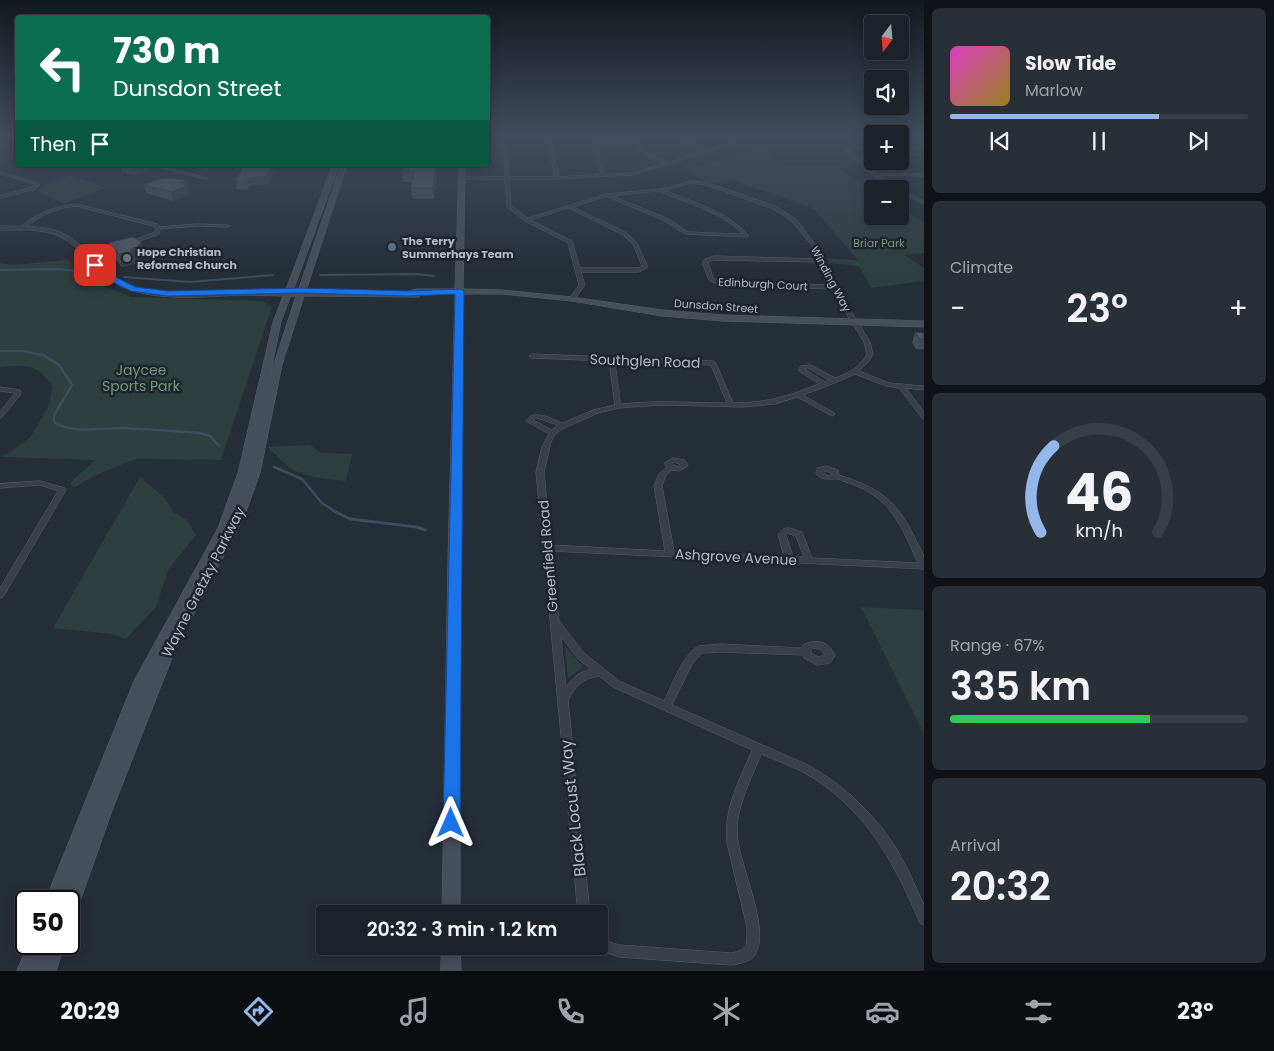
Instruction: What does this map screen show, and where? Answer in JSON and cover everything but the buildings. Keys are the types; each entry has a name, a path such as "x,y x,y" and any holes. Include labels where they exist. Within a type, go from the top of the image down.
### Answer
{"main road":[{"name":"Wayne Gretzky Parkway","path":"75,890 105,808 169,648 238,517 254,473 295,292 330,182"},
{"name":"Wayne Gretzky Parkway","path":"58,890 141,681 224,528 244,473 277,322 295,292 337,182"},
{"path":"451,905 462,182"},
{"name":"Dunsdon Street","path":"246,293 507,294 572,299 662,313 723,318 924,324"},
{"path":"27,971 34,955"},
{"path":"46,971 52,955"},
{"path":"451,955 451,971"}],"street":[{"path":"0,197 34,188 38,184 32,182"},
{"path":"506,182 509,206 527,220 570,242 582,286 572,299"},
{"name":"Winding Way","path":"527,220 606,195 660,190 689,182"},
{"name":"Winding Way","path":"694,182 704,183 772,207 794,220 819,252 833,287 855,322"},
{"path":"606,195 664,219 690,234 747,236 737,224 721,214 660,190"},
{"path":"909,194 924,203"},
{"path":"913,196 924,196"},
{"path":"20,229 41,214 69,205 76,205 155,225 158,228 197,225 228,226"},
{"path":"570,207 625,234 635,243 645,267 639,270 579,270"},
{"name":"Dunsdon Street","path":"0,228 58,234 70,240 105,275 134,289 168,293 246,293"},
{"path":"125,245 152,236 157,233 158,228"},
{"path":"86,256 115,248"},
{"name":"Edinburgh Court","path":"822,261 712,258 705,262 711,279 719,283 833,287"},
{"path":"855,322 867,342 870,354 865,364 856,372 880,382 902,388 924,388"},
{"name":"Southglen Road","path":"532,356 713,363 731,405"},
{"path":"612,360 618,405"},
{"path":"825,385 801,370 809,366 835,380"},
{"name":"Greenfield Road","path":"856,372 799,396 766,403 731,405 649,402 618,405 588,413 563,425 553,433 544,451 540,472 554,620 576,652 599,672 624,688 758,747 821,778 858,809 893,851 909,882 924,919"},
{"path":"902,388 924,417"},
{"path":"0,389 18,391 18,394 0,416"},
{"path":"799,396 832,414"},
{"path":"553,433 529,421 531,418 538,416 563,425"},
{"path":"670,554 658,486 663,474 671,467"},
{"path":"835,476 870,488 891,503 924,566"},
{"path":"0,486 40,483 62,490 0,595"},
{"path":"789,559 782,534 786,530 799,534 809,560"},
{"name":"Ashgrove Avenue","path":"548,548 924,566"},
{"name":"Black Locust Way","path":"554,620 583,905"},
{"path":"666,707 690,658 699,650 720,648 805,652"},
{"path":"562,703 576,680 585,674 599,672"},
{"path":"608,948 619,951 731,960 746,955 752,949 754,931 731,832 736,805 758,747"}],"green space":[{"path":"90,182 105,188 64,204 36,190 47,186 47,183"},
{"name":"Briar Park","path":"738,182 864,182 864,225 909,225 909,213 924,222 924,253 905,255 924,268 924,281 871,288 859,266 829,263 828,259 858,260 814,209"},
{"name":"Jaycee Sports Park","path":"68,260 88,280 132,297 263,301 272,307 221,460 136,459 96,475 74,488 70,483 95,460 2,457 30,438 48,407 53,387 42,373 31,367 0,367 0,263 12,265"},
{"path":"310,445 321,453 352,454 346,481 317,478 292,470 267,447"},
{"path":"140,477 165,498 173,512 187,520 196,535 168,570 156,607 126,639 112,634 53,628"},
{"path":"861,607 924,610 924,734"},
{"path":"565,647 583,667 568,678"}],"waterway":[{"path":"0,270 60,269 74,271"},
{"path":"320,275 416,274 434,276"},
{"path":"124,277 190,282 273,275"},
{"path":"0,351 23,351 45,356"},
{"path":"42,354 59,365 72,385 54,415 54,422 70,428 87,430 122,428 200,433 210,436 219,446"},
{"path":"274,467 302,479 322,503 336,512"},
{"path":"336,512 350,519 417,527 425,530"}],"place":[{"name":"The Terry Summerhays Team","path":"392,247"},
{"name":"Hope Christian Reformed Church","path":"127,258"}],"route":[{"path":"95,265 105,275 122,284 134,289 150,292 195,294 301,290 409,293 417,291 460,291 451,823"}]}
